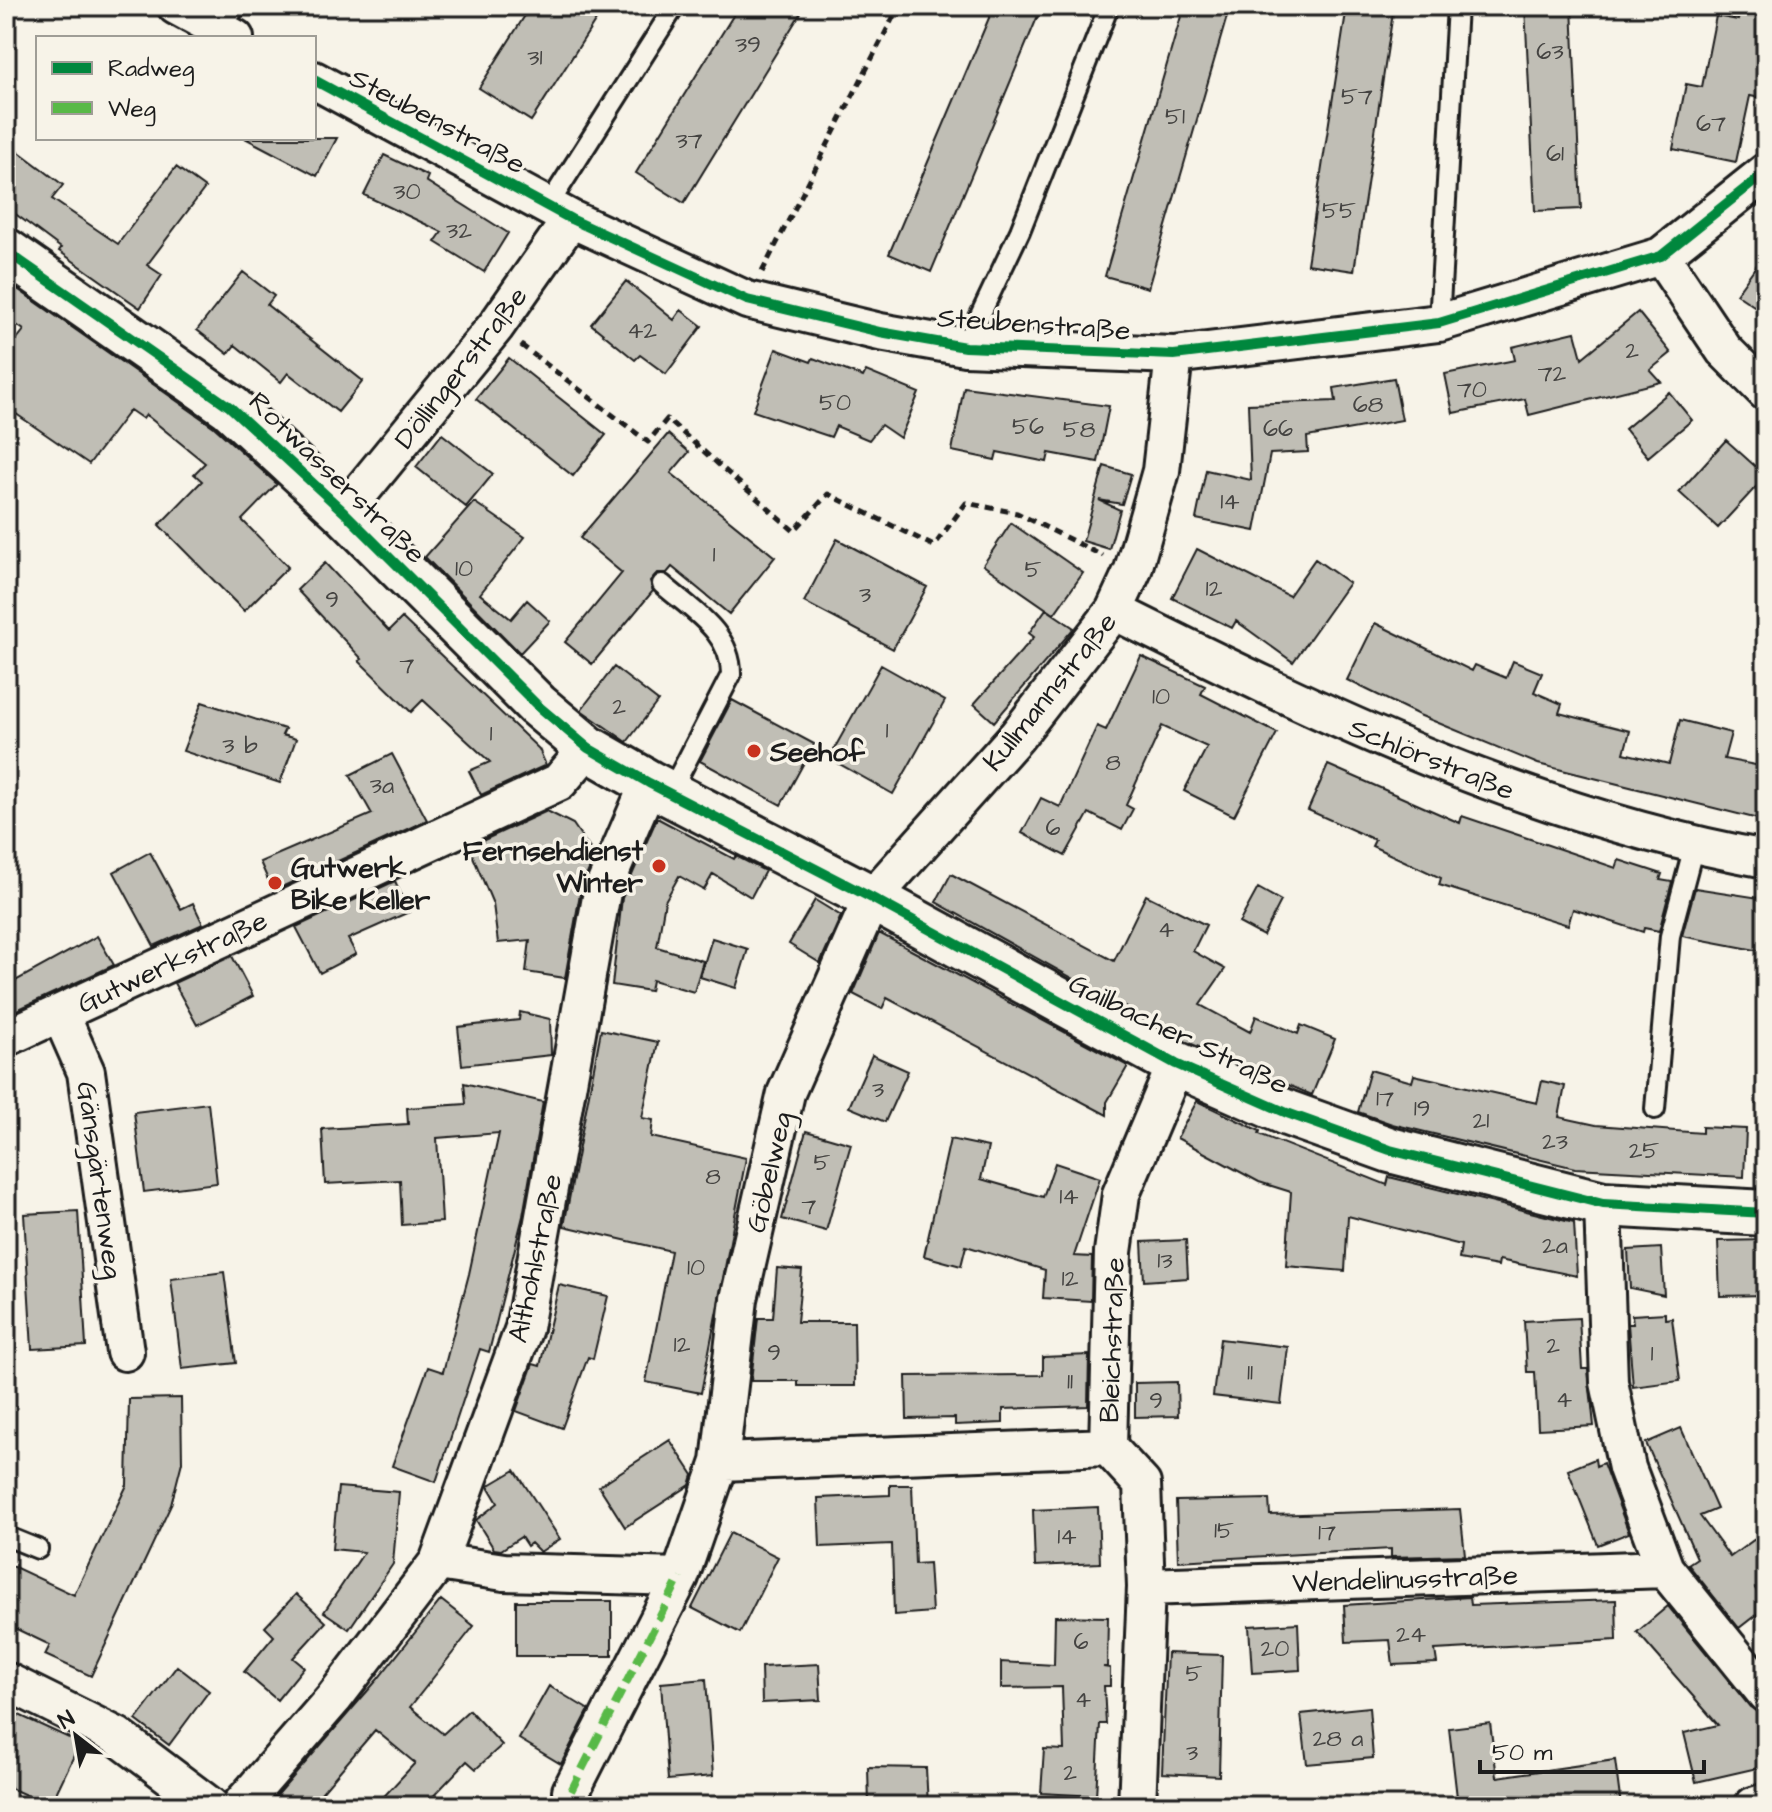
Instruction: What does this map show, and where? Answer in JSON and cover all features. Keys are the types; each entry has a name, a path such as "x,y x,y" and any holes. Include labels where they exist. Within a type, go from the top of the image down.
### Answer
{"street":[{"path":"176,6 230,24"},
{"name":"Steubenstraße","path":"316,81 559,212 747,300 880,332 965,347 1174,355 1439,323 1661,256 1766,172"},
{"name":"Döllingerstraße","path":"344,512 496,326 559,212"},
{"name":"Rotwasserstraße","path":"6,251 230,407 344,512 537,705 631,772"},
{"path":"1661,256 1724,350 1766,392"},
{"name":"Kullmannstraße","path":"872,898 1017,736 1114,611 1133,570 1161,471 1174,355"},
{"name":"Schlörstraße","path":"1114,611 1314,711 1532,798 1694,846 1766,859"},
{"name":"Gailbacher Straße","path":"631,772 872,898 1176,1064 1287,1113 1390,1150 1603,1204 1766,1213"},
{"name":"Gutwerkstraße","path":"6,1038 559,782 631,772"},
{"name":"Althohlstraße","path":"240,1806 334,1698 438,1562 524,1328 602,892 631,772"},
{"name":"Göbelweg","path":"720,1462 739,1299 786,1093 872,898"},
{"name":"Gänsgärtenweg","path":"60,1013 86,1072 125,1352"},
{"name":"Bleichstraße","path":"1137,1806 1146,1587 1142,1484 1108,1447 1113,1252 1121,1194 1176,1064"},
{"path":"1603,1204 1609,1382 1627,1468 1665,1569 1766,1694"},
{"path":"571,1791 680,1577 720,1462 1108,1447"},
{"path":"438,1562 504,1572 680,1577"},
{"name":"Wendelinusstraße","path":"1146,1587 1665,1569"},
{"path":"6,1681 117,1736 210,1806"},
{"path":"1753,1806 1766,1802"}],"lane":[{"path":"559,212 675,6"},
{"path":"965,347 1020,231 1109,6"},
{"path":"1439,323 1457,6"},
{"path":"631,772 731,675 731,662 719,633 662,584"},
{"path":"1655,1109 1670,936 1694,846"},
{"path":"6,1536 38,1549"}],"path":[{"path":"747,300 899,6"},
{"path":"496,326 648,442 667,419 794,531 828,494 934,546 966,503 1017,513 1133,570"}],"building":[{"path":"531,6 605,6 531,121 479,88"},
{"path":"739,6 805,6 684,203 636,173"},
{"path":"994,6 1042,6 931,272 889,254"},
{"path":"1184,6 1230,6 1148,288 1105,276"},
{"path":"1347,6 1394,6 1354,271 1307,264"},
{"path":"1525,6 1572,6 1581,209 1535,211"},
{"path":"1741,6 1766,6 1766,99 1750,96 1736,162 1673,149 1686,84 1702,87 1716,16 1738,20"},
{"path":"337,138 317,176 249,140"},
{"path":"6,142 63,185 52,199 118,244 176,167 205,188 147,265 162,275 140,308 59,251 61,248 6,207"},
{"path":"384,155 428,176 426,181 508,233 484,272 435,242 442,232 364,195"},
{"path":"1766,252 1766,314 1736,294"},
{"path":"243,272 274,296 267,305 363,381 338,412 288,373 281,382 235,345 228,354 197,330"},
{"path":"6,281 214,427 277,484 242,520 288,567 244,611 159,525 202,481 194,474 205,463 146,415 143,419 130,410 89,464 6,407 6,353 24,330 6,318"},
{"path":"626,281 674,320 681,310 702,326 666,374 640,355 635,360 591,324"},
{"path":"1638,312 1671,353 1650,370 1661,382 1529,415 1525,399 1453,413 1445,374 1515,360 1512,347 1575,332 1582,358"},
{"path":"776,349 811,362 813,358 863,377 866,371 919,393 900,438 881,425 869,440 836,426 831,437 753,411"},
{"path":"509,358 606,435 573,476 476,399"},
{"path":"1394,378 1402,420 1307,437 1308,452 1270,454 1255,531 1196,519 1206,470 1251,480 1248,404 1336,401 1334,388"},
{"path":"964,387 1109,406 1098,462 1049,453 1047,462 997,452 995,460 952,451"},
{"path":"1669,392 1692,420 1648,457 1625,429"},
{"path":"442,434 493,474 466,507 416,467"},
{"path":"668,434 689,452 671,473 775,557 729,614 672,567 667,573 657,573 650,581 653,591 592,664 565,642 622,573 580,538"},
{"path":"1726,440 1766,476 1718,528 1679,492"},
{"path":"1104,466 1131,474 1122,504 1099,500 1120,510 1109,549 1083,541"},
{"path":"474,502 525,537 480,594 511,619 527,600 550,621 520,653 425,557"},
{"path":"1011,523 1083,573 1054,614 983,565"},
{"path":"837,539 927,587 893,649 804,602"},
{"path":"1197,549 1289,596 1315,559 1349,583 1293,662 1236,621 1232,628 1172,598"},
{"path":"325,563 389,631 402,618 539,749 546,765 481,795 469,771 490,762 423,700 411,712 359,661 362,659 297,590"},
{"path":"1046,609 1074,628 994,722 974,704 1034,637 1029,633"},
{"path":"1375,623 1472,671 1475,665 1506,678 1513,661 1542,673 1534,692 1562,704 1559,713 1630,731 1624,753 1669,764 1680,720 1731,733 1724,759 1766,767 1766,821 1538,764 1419,715 1347,680"},
{"path":"1141,656 1205,686 1201,694 1277,733 1234,816 1184,791 1207,747 1162,726 1126,805 1133,809 1122,830 1089,813 1065,856 1022,833 1041,798 1060,807 1097,726 1106,730"},
{"path":"881,665 945,701 893,794 829,758"},
{"path":"614,667 658,701 627,742 581,710"},
{"name":"Seehof","path":"732,700 814,744 781,805 700,761"},
{"path":"202,702 285,729 282,735 296,739 280,783 183,751"},
{"path":"392,754 427,820 273,891 260,862 372,814 350,775"},
{"path":"1328,765 1460,823 1462,816 1616,868 1619,860 1662,874 1660,880 1672,882 1659,931 1644,928 1643,932 1573,909 1568,925 1439,885 1441,878 1372,846 1375,840 1308,810"},
{"path":"547,811 573,824 595,856 581,888 565,978 526,972 530,940 498,943 493,904 469,847"},
{"path":"657,818 734,859 736,856 765,871 751,897 713,874 704,890 679,876 665,901 657,947 703,961 694,992 652,980 650,991 612,985 622,898"},
{"path":"150,852 181,909 193,903 203,924 154,946 114,872"},
{"path":"951,874 1114,961 1146,895 1206,925 1193,951 1225,969 1200,1005 1250,1032 1256,1016 1298,1034 1301,1025 1335,1039 1312,1095 1187,1042 936,902"},
{"path":"395,881 409,912 348,939 356,954 320,973 296,927"},
{"path":"1258,888 1281,901 1263,936 1239,923"},
{"path":"1695,888 1766,899 1766,952 1682,936"},
{"path":"815,900 841,916 820,963 789,944"},
{"path":"879,933 1128,1066 1107,1102 1107,1115 887,998 882,1009 853,994"},
{"path":"97,936 114,965 6,1015 6,986"},
{"path":"712,938 748,949 736,988 700,977"},
{"path":"232,956 253,996 197,1025 174,983"},
{"path":"520,1012 550,1019 551,1055 462,1065 458,1027 519,1020"},
{"path":"601,1030 658,1042 642,1118 653,1120 651,1137 746,1158 701,1393 646,1382 671,1251 564,1226"},
{"path":"872,1055 908,1071 885,1122 849,1107"},
{"path":"1370,1070 1412,1082 1414,1075 1537,1103 1542,1081 1565,1086 1559,1117 1596,1125 1702,1133 1702,1127 1746,1129 1744,1177 1575,1168 1392,1124 1358,1112"},
{"path":"464,1083 543,1102 523,1216 489,1352 480,1349 436,1482 392,1466 428,1367 443,1372 469,1274 499,1133 437,1138 442,1222 402,1225 400,1180 325,1184 322,1129 408,1124 407,1108 466,1104"},
{"path":"1197,1101 1260,1131 1259,1134 1387,1185 1389,1177 1574,1223 1577,1276 1499,1260 1498,1266 1459,1259 1461,1245 1348,1216 1345,1271 1286,1266 1291,1192 1259,1182 1177,1138"},
{"path":"208,1103 217,1183 144,1192 134,1112"},
{"path":"806,1131 851,1144 826,1231 782,1219"},
{"path":"950,1139 988,1147 981,1179 1043,1197 1055,1163 1100,1178 1074,1256 1092,1257 1091,1301 1043,1298 1045,1270 966,1246 961,1266 924,1256"},
{"path":"78,1211 86,1346 32,1349 24,1214"},
{"path":"1186,1240 1188,1278 1144,1281 1142,1242"},
{"path":"1766,1240 1766,1295 1720,1296 1718,1241"},
{"path":"1661,1248 1664,1295 1630,1288 1628,1250"},
{"path":"777,1268 802,1270 797,1322 854,1322 855,1386 798,1386 798,1381 751,1381 758,1318 773,1318"},
{"path":"224,1272 236,1363 182,1369 171,1279"},
{"path":"559,1285 608,1296 593,1359 588,1357 562,1428 516,1411 533,1364 540,1366"},
{"path":"1665,1313 1665,1319 1672,1318 1680,1381 1633,1387 1628,1324 1633,1324 1632,1315"},
{"path":"1579,1318 1582,1369 1588,1369 1594,1426 1538,1429 1535,1372 1527,1372 1524,1321"},
{"path":"1220,1339 1288,1347 1281,1404 1213,1396"},
{"path":"1089,1355 1088,1406 1003,1409 1003,1423 955,1425 955,1418 907,1419 906,1376 1043,1375 1043,1357"},
{"path":"1177,1382 1178,1416 1135,1417 1135,1383"},
{"path":"181,1398 182,1462 171,1505 91,1676 45,1655 50,1645 6,1624 6,1563 74,1595 127,1485 129,1399"},
{"path":"1681,1428 1717,1509 1700,1516 1730,1557 1766,1531 1766,1580 1755,1588 1766,1607 1739,1628 1688,1564 1697,1558 1646,1443"},
{"path":"670,1440 693,1475 690,1485 625,1527 599,1486"},
{"path":"1595,1459 1596,1466 1603,1463 1629,1533 1598,1545 1568,1470"},
{"path":"515,1470 560,1539 540,1552 531,1543 527,1546 521,1537 501,1550 494,1549 476,1520 498,1503 488,1486"},
{"path":"890,1485 912,1485 915,1564 929,1563 932,1612 894,1615 892,1544 820,1547 818,1498 890,1495"},
{"path":"338,1487 399,1492 393,1564 349,1629 324,1612 364,1552 332,1549"},
{"path":"1269,1499 1270,1515 1460,1509 1465,1555 1391,1557 1391,1549 1178,1561 1176,1501"},
{"path":"1098,1507 1100,1563 1035,1566 1033,1510"},
{"path":"730,1533 778,1557 740,1633 692,1608"},
{"path":"296,1594 326,1622 293,1658 304,1667 277,1700 244,1672 274,1636 265,1627"},
{"path":"1470,1597 1471,1605 1616,1600 1617,1640 1435,1650 1437,1663 1393,1665 1390,1640 1346,1642 1344,1605"},
{"path":"441,1600 474,1626 410,1707 443,1734 469,1710 502,1745 476,1769 467,1761 424,1806 375,1806 415,1763 375,1730 310,1806 268,1806 377,1680"},
{"path":"516,1601 612,1601 612,1656 516,1656"},
{"path":"1668,1606 1750,1707 1766,1715 1766,1766 1696,1782 1684,1733 1718,1725 1637,1632"},
{"path":"1055,1616 1108,1617 1107,1667 1103,1667 1110,1668 1110,1686 1104,1686 1106,1724 1100,1724 1096,1796 1041,1793 1044,1749 1064,1750 1062,1687 1001,1688 1001,1662 1054,1665"},
{"path":"1298,1623 1300,1670 1252,1673 1249,1626"},
{"path":"1167,1653 1222,1655 1219,1776 1162,1773"},
{"path":"819,1664 821,1700 762,1703 761,1667"},
{"path":"177,1666 209,1691 169,1745 136,1720"},
{"path":"706,1679 713,1776 668,1780 661,1683"},
{"path":"549,1686 589,1710 561,1764 519,1739"},
{"path":"1369,1707 1373,1758 1307,1764 1301,1714"},
{"path":"6,1709 80,1743 50,1806 6,1786"},
{"path":"1490,1723 1497,1777 1615,1760 1621,1806 1458,1806 1449,1728"},
{"path":"868,1767 926,1768 928,1806 869,1806"}],"marked path":[{"path":"571,1791 680,1577"}],"cycle path":[{"path":"316,81 571,219 747,300 880,332 965,347 1174,355 1439,323 1661,256 1766,172"},
{"path":"6,251 230,407 344,512 537,705 588,748 649,783 872,898 1176,1064 1287,1113 1390,1150 1603,1204 1766,1213"}],"place":[{"name":"Seehof","path":"754,751"},
{"name":"Fernsehdienst Winter","path":"659,866"},
{"name":"Gutwerk Bike Keller","path":"275,883"}]}
